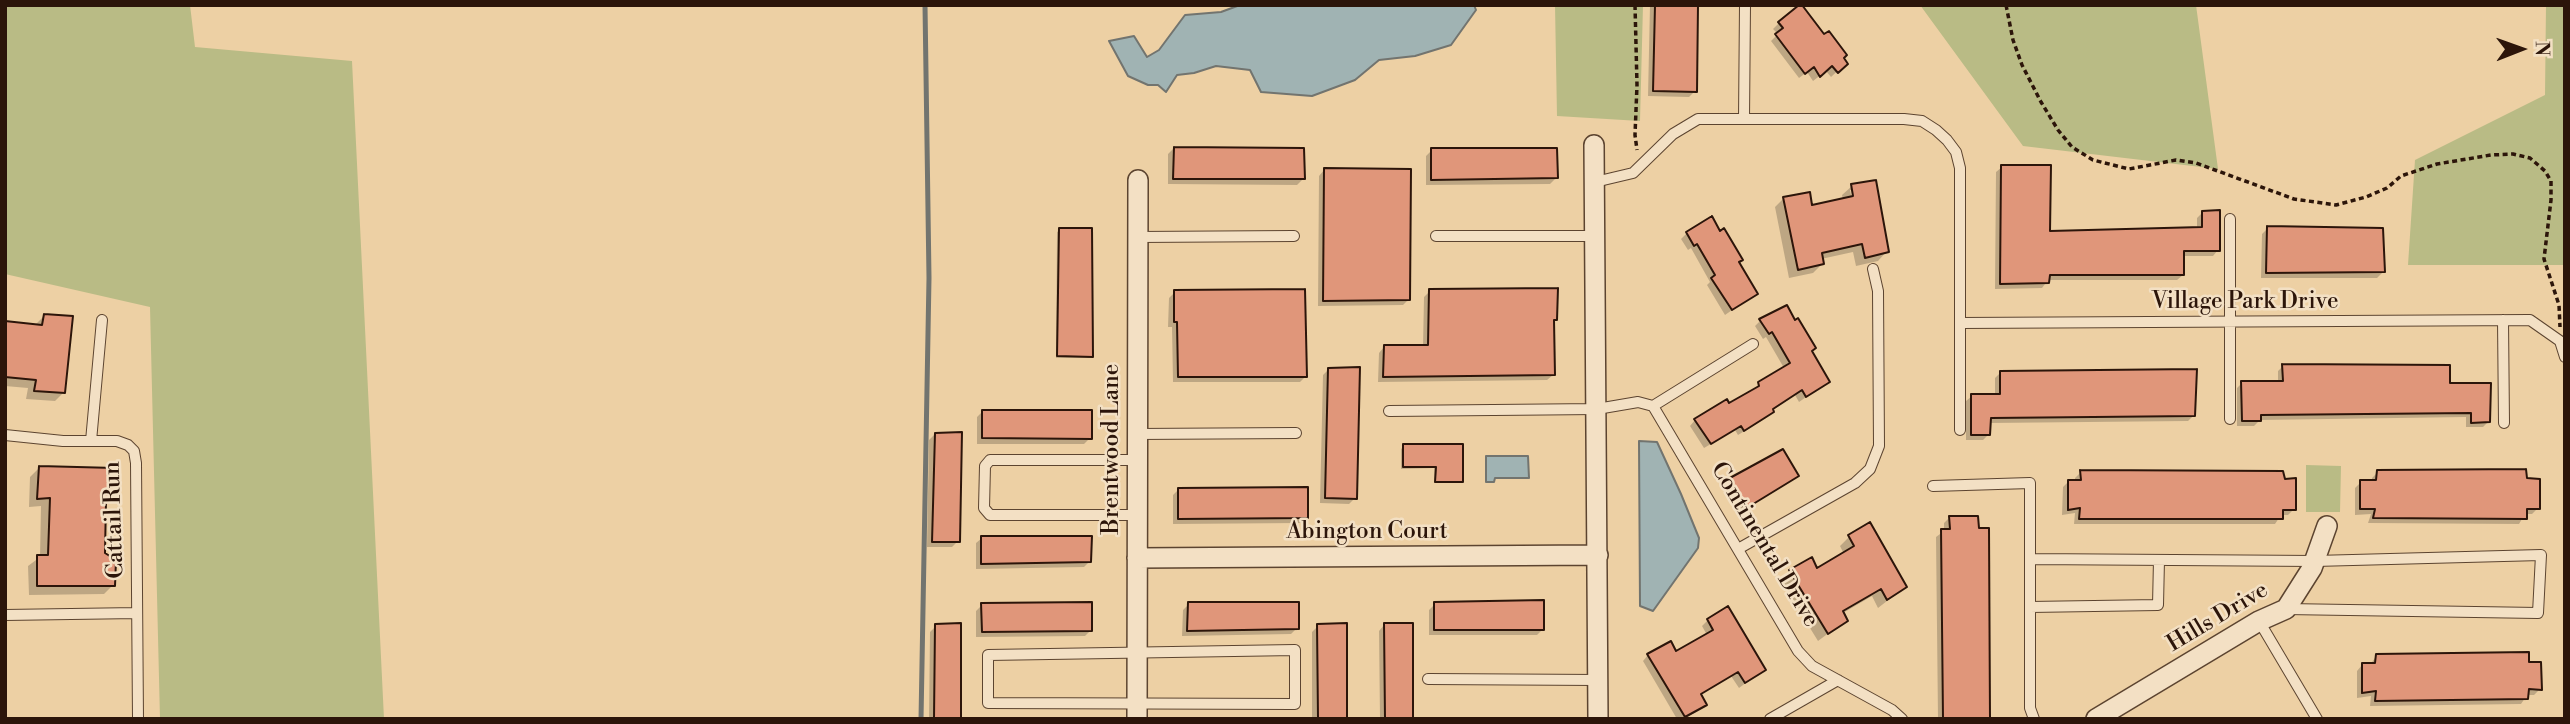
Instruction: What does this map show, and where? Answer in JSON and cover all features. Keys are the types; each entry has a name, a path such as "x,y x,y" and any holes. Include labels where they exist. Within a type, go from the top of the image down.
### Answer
{"street":[{"path":"1594,145 1598,719"},
{"name":"Brentwood Lane","path":"1137,711 1138,180"},
{"name":"Hills Drive","path":"2096,719 2259,621 2286,609 2315,561 2327,526"},
{"name":"Abington Court","path":"1136,558 1598,555"}],"lane":[{"path":"1744,119 1745,5"},
{"path":"1595,182 1633,173 1673,134 1698,119 1904,118 1922,121 1947,140 1956,152 1960,168 1960,430"},
{"path":"2230,219 2230,419"},
{"path":"1138,237 1294,236"},
{"path":"1436,236 1594,236"},
{"path":"1738,549 1855,483 1870,469 1879,446 1878,291 1873,269"},
{"path":"91,441 102,320"},
{"path":"2503,320 2504,423"},
{"name":"Village Park Drive","path":"1960,323 2530,320 2557,339"},
{"path":"2557,339 2565,357"},
{"path":"1389,411 1597,409 1638,402 1653,406 1753,344"},
{"name":"Continental Drive","path":"1653,406 1798,651 1812,666 1892,710 1902,719"},
{"path":"1137,434 1296,433"},
{"name":"Cattail Run","path":"5,435 63,441 117,441 128,445 134,452 138,719"},
{"path":"1137,460 990,460 985,466 984,508 990,515 1137,515"},
{"path":"1933,486 2030,483 2030,708 2034,719"},
{"path":"2030,559 2315,561 2541,555 2538,613 2286,609"},
{"path":"2030,607 2158,605 2159,560"},
{"path":"5,615 137,613"},
{"path":"2259,621 2316,719"},
{"path":"1295,650 1295,704 1137,711 988,703 988,655 1295,650"},
{"path":"1428,679 1598,680"},
{"path":"1770,719 1838,680"}],"path":[{"path":"1635,5 1635,135 1642,163"},
{"path":"2006,5 2012,40 2041,102 2072,147 2093,160 2130,169 2176,160 2196,163 2294,199 2336,205 2366,197 2387,188 2401,176 2437,164 2491,155 2513,154 2530,158 2545,171 2551,181 2544,259 2559,305 2561,321 2557,339"}],"green space":[{"path":"5,5 190,5 195,47 352,61 384,719 160,719 150,307 5,274"},
{"path":"1555,5 1643,5 1640,121 1557,116"},
{"path":"1920,5 2196,5 2218,169 2023,146"},
{"path":"2546,5 2565,5 2565,265 2408,265 2415,160 2545,95"},
{"path":"2306,465 2341,466 2340,512 2306,512"}],"shaded area":[{"path":"1240,5 1474,5 1476,10 1451,45 1415,56 1379,60 1355,80 1312,96 1261,92 1250,70 1216,66 1177,75 1166,92 1158,85 1148,85 1128,76 1109,41 1134,36 1147,57 1159,50 1185,15 1221,12"},
{"path":"1639,441 1657,442 1699,538 1698,548 1653,611 1640,606"},
{"path":"1486,456 1528,456 1529,478 1495,478 1494,482 1486,482"}],"building":[{"path":"1655,5 1698,5 1697,92 1653,91"},
{"path":"1802,5 1824,34 1829,31 1847,55 1844,58 1848,64 1838,73 1832,66 1820,77 1814,67 1805,74 1775,34 1783,28 1778,22"},
{"path":"1174,147 1304,148 1305,179 1173,179"},
{"path":"1431,148 1557,148 1558,178 1431,180"},
{"path":"2001,165 2051,165 2050,231 2202,227 2202,211 2220,210 2220,251 2184,251 2184,275 2050,275 2049,283 2000,284"},
{"path":"1324,168 1411,169 1410,300 1323,301"},
{"path":"1876,180 1889,252 1865,258 1862,244 1822,253 1824,264 1798,270 1783,197 1810,192 1812,205 1853,196 1851,184"},
{"path":"1712,216 1720,231 1724,228 1743,260 1739,262 1758,294 1732,310 1711,278 1715,275 1697,244 1694,246 1686,232"},
{"path":"2267,226 2383,228 2385,272 2266,273"},
{"path":"1059,228 1092,228 1093,357 1057,356"},
{"path":"1558,288 1557,320 1554,320 1555,375 1383,377 1384,345 1428,345 1429,289"},
{"path":"1305,289 1307,377 1178,377 1174,290"},
{"path":"1787,305 1816,348 1812,351 1830,382 1806,397 1802,390 1744,431 1741,426 1711,444 1694,419 1727,399 1729,403 1759,386 1758,382 1790,363 1772,332 1769,334 1759,319"},
{"path":"44,314 73,316 65,393 34,391 36,380 5,377 5,321 42,325"},
{"path":"2282,364 2450,365 2450,383 2491,383 2490,422 2471,423 2471,413 2261,415 2261,421 2242,421 2241,381 2283,381"},
{"path":"1360,367 1357,499 1325,498 1328,368"},
{"path":"2197,369 2195,416 1991,418 1990,435 1971,435 1971,394 2000,394 2000,371"},
{"path":"982,410 1092,410 1092,439 982,438"},
{"path":"962,432 960,542 932,542 935,433"},
{"path":"1403,444 1463,444 1463,482 1435,482 1436,467 1403,467"},
{"path":"1783,449 1799,476 1745,509 1728,479"},
{"path":"39,466 115,468 115,489 106,501 105,553 116,560 115,586 37,586 37,555 48,555 50,498 37,499"},
{"path":"2526,469 2527,478 2540,479 2540,509 2527,509 2527,519 2373,518 2375,509 2360,509 2360,480 2376,480 2377,470"},
{"path":"2080,470 2283,471 2285,479 2296,478 2296,510 2283,510 2283,519 2079,519 2080,508 2068,510 2068,480 2081,480"},
{"path":"1308,487 1308,518 1178,519 1178,488"},
{"path":"1949,516 1978,516 1979,528 1989,528 1990,719 1943,719 1941,529 1950,529"},
{"path":"1870,522 1907,587 1887,600 1881,589 1843,611 1848,621 1828,634 1789,570 1812,557 1817,568 1854,546 1848,535"},
{"path":"981,536 1092,536 1091,562 981,564"},
{"path":"1544,600 1544,630 1434,630 1434,602"},
{"path":"1092,602 1092,631 982,632 981,603"},
{"path":"1188,602 1299,602 1299,629 1187,631"},
{"path":"1728,606 1766,670 1745,683 1738,672 1701,694 1707,705 1685,717 1647,654 1671,641 1676,651 1713,630 1707,619"},
{"path":"961,623 961,719 934,719 935,624"},
{"path":"1347,623 1347,719 1318,719 1317,624"},
{"path":"1384,623 1413,623 1413,719 1385,719"},
{"path":"2529,652 2529,662 2541,662 2542,690 2529,689 2528,699 2375,701 2376,691 2362,693 2362,663 2375,663 2376,654"}],"waterway":[{"path":"921,719 929,278 925,5"}]}
